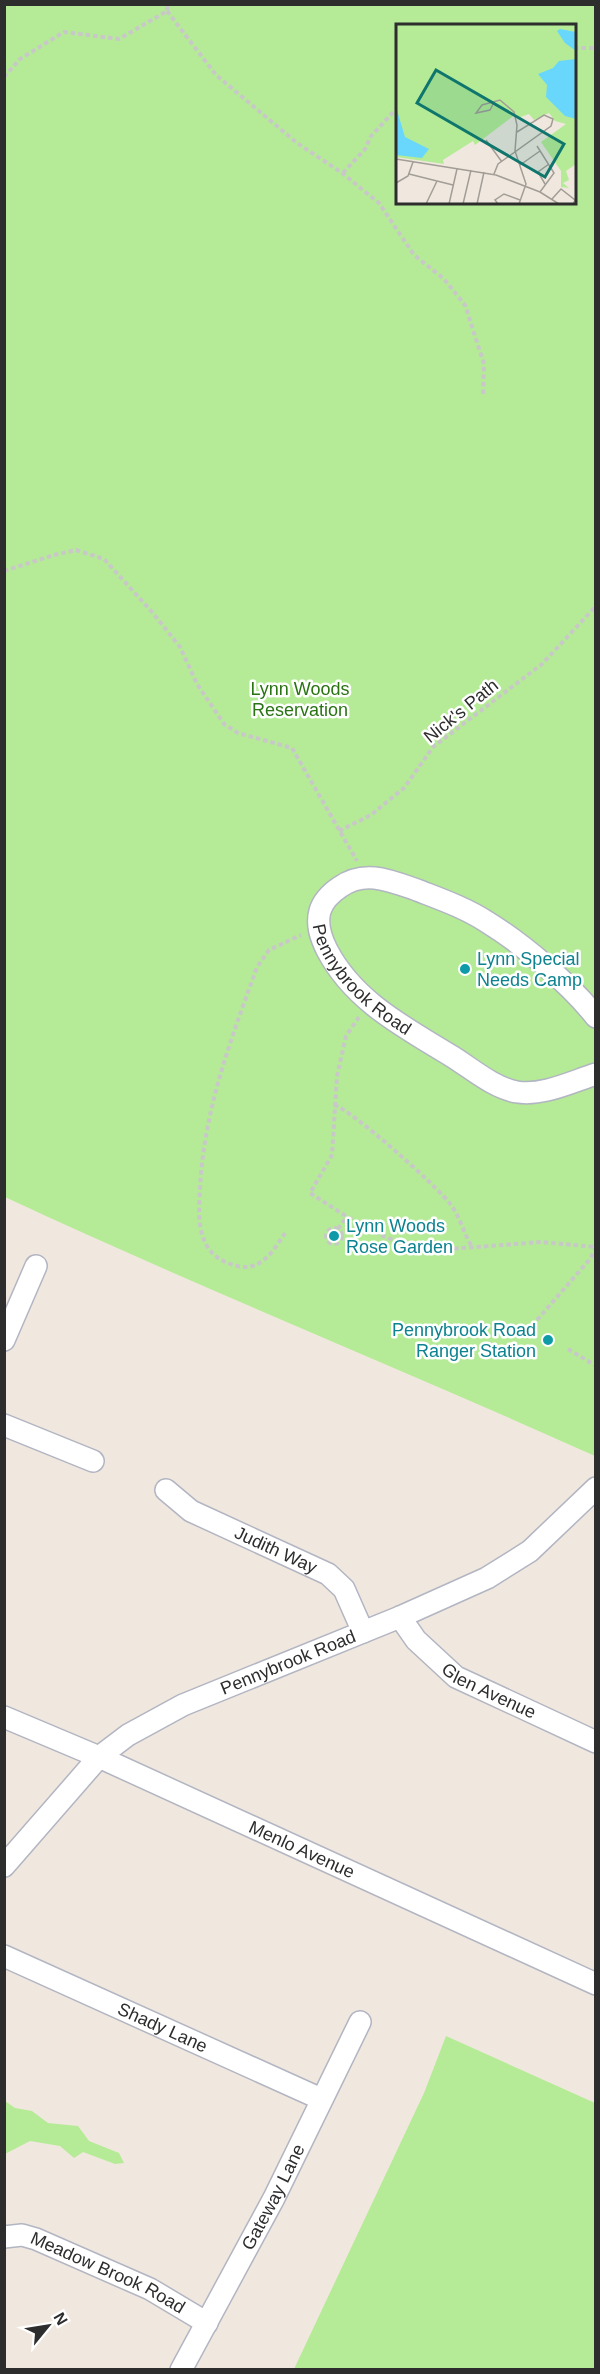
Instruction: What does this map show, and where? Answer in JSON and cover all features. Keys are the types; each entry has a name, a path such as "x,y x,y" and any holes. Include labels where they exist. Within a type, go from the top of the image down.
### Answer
{"street":[{"name":"Pennybrook Road","path":"363,877 343,884 324,902 319,918 319,929 332,958 345,977 370,1002 400,1025 510,1090 541,1091 596,1074"},
{"path":"363,877 379,877 393,881 486,921 544,966 596,1017"},
{"path":"4,1340 36,1266"},
{"path":"4,1425 93,1461"},
{"name":"Pennybrook Road","path":"4,1866 99,1757 128,1735 171,1710 474,1585 517,1561 554,1530 596,1488"},
{"name":"Judith Way","path":"166,1490 190,1511 333,1578 346,1594 363,1632"},
{"name":"Glen Avenue","path":"400,1617 425,1649 456,1677 596,1742"},
{"name":"Menlo Avenue","path":"4,1717 99,1757 596,1984"},
{"name":"Shady Lane","path":"4,1956 321,2099"},
{"name":"Gateway Lane","path":"181,2370 274,2198 360,2022"},
{"name":"Meadow Brook Road","path":"4,2237 22,2235 36,2239 150,2289 207,2323"}],"path":[{"path":"168,4 167,11 216,75 297,143 342,173 380,203 414,255 444,279 465,305 484,364 483,396"},
{"path":"4,77 20,59 64,32 119,39 167,11"},
{"path":"576,48 596,48"},
{"path":"342,173 365,149 371,136 396,109"},
{"path":"4,571 76,550 104,559 180,647 197,684 224,724 238,733 292,748 339,831 352,849 363,877"},
{"name":"Nick's Path","path":"339,831 371,815 404,788 433,747 542,664 596,606"},
{"path":"285,1233 264,1261 249,1268 231,1265 213,1254 201,1232 199,1203 201,1163 213,1093 257,967 269,950 277,945 319,929"},
{"path":"370,1002 346,1036 337,1077 332,1155 310,1193 374,1232 419,1249 437,1250 550,1242 596,1247 590,1259 537,1320"},
{"path":"334,1105 344,1108 444,1197 456,1214 472,1247"},
{"path":"338,1229 347,1216"},
{"path":"332,1228 338,1229 342,1234 341,1240 336,1244 330,1243 326,1238 327,1232 332,1228"},
{"path":"568,1349 596,1366"}],"green space":[{"name":"Lynn Woods Reservation","path":"5,5 595,5 595,1456 5,1197"},
{"path":"446,2036 595,2103 595,2369 294,2369 424,2093"},
{"path":"5,2101 15,2108 32,2111 48,2123 78,2126 89,2141 119,2153 124,2163 115,2164 83,2152 74,2158 60,2146 30,2141 5,2154"}],"place":[{"name":"Lynn Special Needs Camp","path":"465,969"},
{"name":"Lynn Woods Rose Garden","path":"334,1236"},
{"name":"Pennybrook Road Ranger Station","path":"548,1340"}]}
